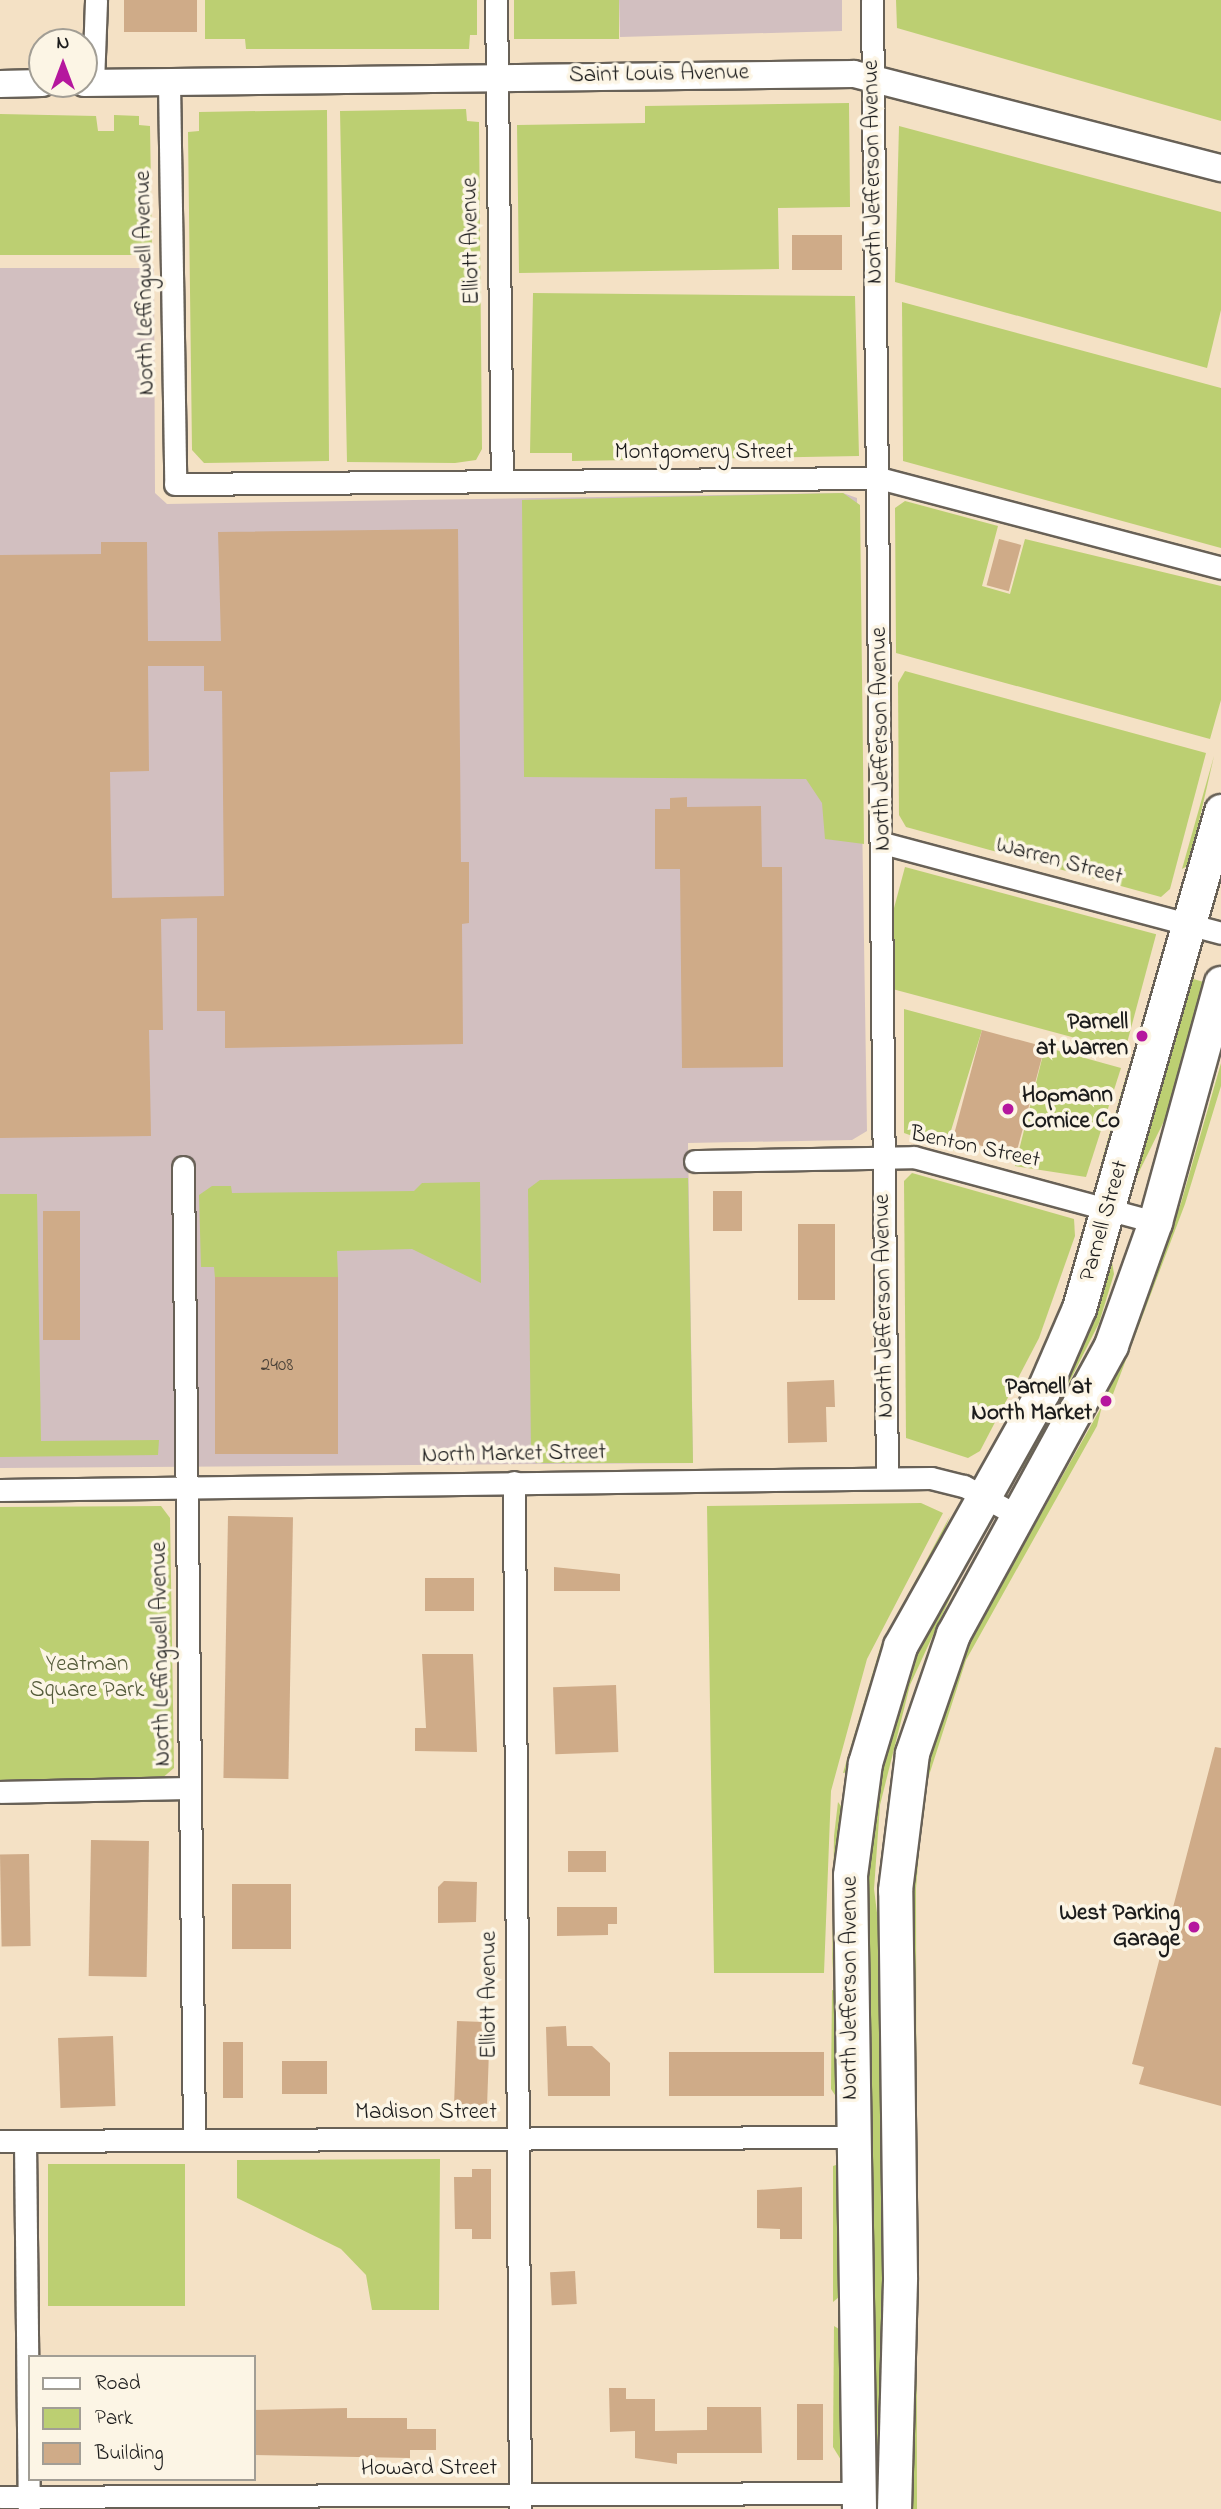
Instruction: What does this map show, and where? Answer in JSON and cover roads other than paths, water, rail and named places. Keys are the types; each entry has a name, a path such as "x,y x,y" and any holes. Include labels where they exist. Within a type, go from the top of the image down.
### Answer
{"main road":[{"name":"Parnell Street","path":"982,1494 1063,1350 1110,1208 1221,811"},
{"name":"Parnell Street","path":"1020,1517 1105,1356 1155,1222 1221,984"},
{"name":"North Jefferson Avenue","path":"858,2501 851,2137 850,1875 858,1800 900,1646 982,1494"},
{"name":"North Jefferson Avenue","path":"894,2509 901,1814 937,1673 1020,1517"}],"street":[{"path":"94,28 96,0"},
{"name":"Elliott Avenue","path":"496,0 502,481"},
{"name":"North Jefferson Avenue","path":"872,0 883,842 887,1478"},
{"name":"Saint Louis Avenue","path":"98,83 496,77 873,76 1221,168"},
{"name":"North Leffingwell Avenue","path":"169,82 175,484"},
{"path":"0,84 28,83"},
{"name":"Montgomery Street","path":"175,484 879,478 1221,568"},
{"name":"Warren Street","path":"883,842 1221,933"},
{"name":"Benton Street","path":"695,1161 883,1157 923,1159 1155,1222"},
{"name":"North Leffingwell Avenue","path":"183,1167 194,2140"},
{"name":"North Market Street","path":"0,1490 887,1478 945,1480 982,1494 1020,1517"},
{"name":"Elliott Avenue","path":"514,1482 520,2502"},
{"path":"0,1791 190,1788"},
{"name":"Madison Street","path":"0,2141 851,2137"},
{"path":"25,2141 28,2412"},
{"path":"29,2481 29,2503"},
{"name":"Howard Street","path":"0,2497 29,2503 858,2501"}],"place":[{"name":"Parnell at Warren","path":"1142,1036"},
{"name":"Hopmann Cornice Co","path":"1008,1109"},
{"name":"Parnell at North Market","path":"1106,1401"},
{"name":"West Parking Garage","path":"1194,1927"}],"park label":[{"name":"Yeatman Square Park","path":"87,1678"}]}
